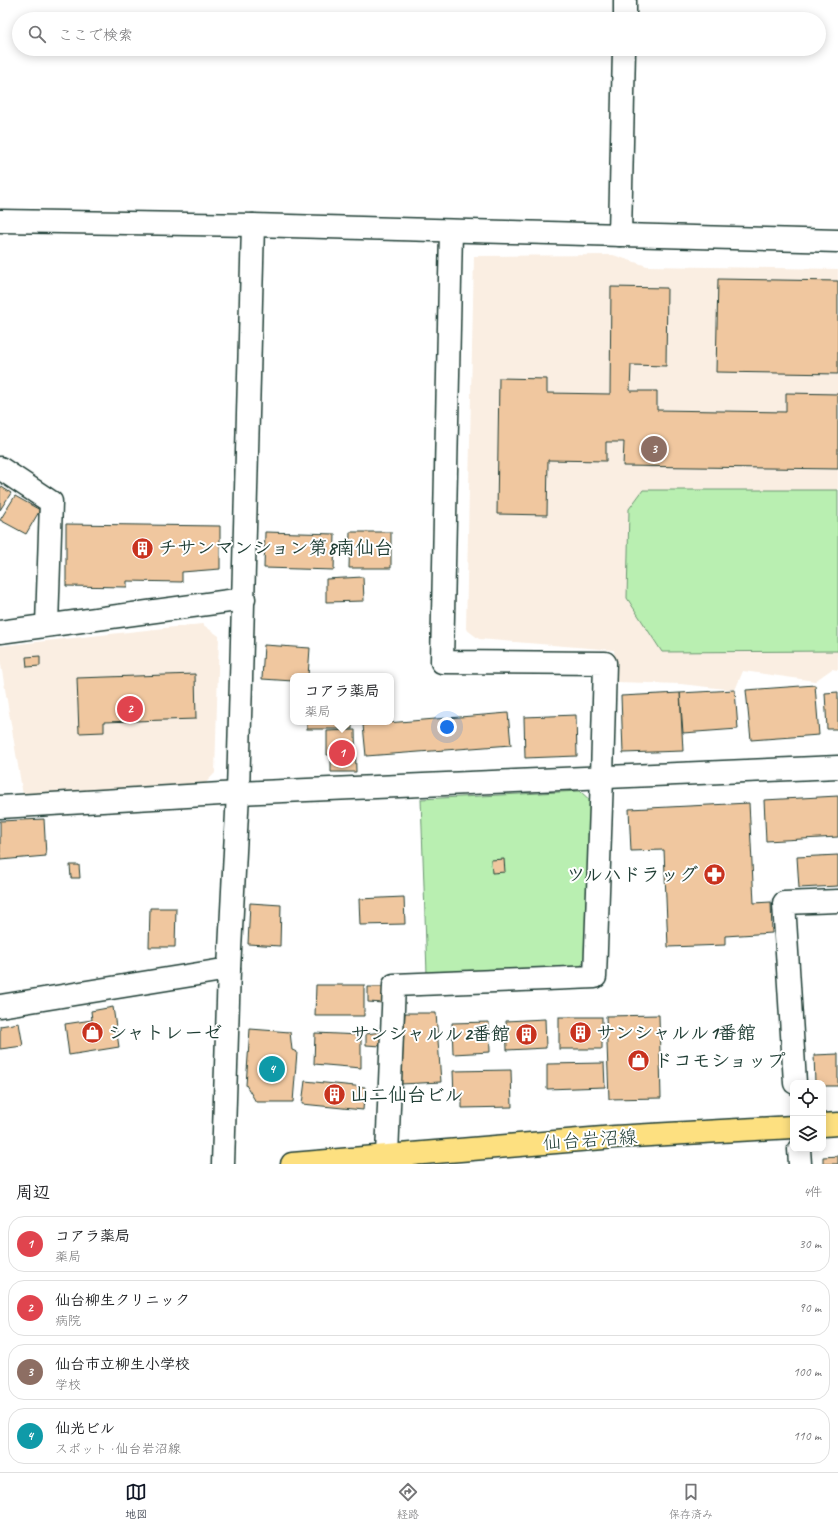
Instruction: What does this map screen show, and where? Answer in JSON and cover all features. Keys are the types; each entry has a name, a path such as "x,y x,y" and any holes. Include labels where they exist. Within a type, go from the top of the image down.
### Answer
{"main road":[{"path":"826,1125 838,1124"},
{"name":"仙台岩沼線","path":"292,1164 615,1137 790,1127"}],"street":[{"path":"625,0 625,12"},
{"path":"620,235 624,56"},
{"path":"0,221 253,225 838,241"},
{"path":"223,1164 229,969 238,793 253,225"},
{"path":"387,1155 394,985 595,977 605,663 442,662 451,231"},
{"path":"0,468 51,502 47,625"},
{"path":"0,632 244,600"},
{"path":"0,807 238,793 838,766"},
{"path":"795,1080 784,904 838,901"},
{"path":"0,1006 229,969"},
{"path":"799,1152 800,1164"}],"shaded area":[{"path":"613,255 647,266 838,269 838,670 832,669 815,681 743,671 735,690 681,684 617,682 614,650 479,639 466,629 474,256"},
{"path":"202,624 219,636 215,773 200,789 23,795 0,659 0,646"}],"green space":[{"path":"643,490 838,490 838,651 662,652 627,598 629,509"},
{"path":"580,791 594,804 588,957 579,968 427,974 421,799"}],"building":[{"path":"718,279 838,281 838,374 716,372"},
{"path":"611,287 667,288 666,366 631,365 630,391 657,391 657,410 786,412 786,393 838,394 838,469 623,466 624,442 606,442 606,461 548,460 547,515 497,514 499,378 547,379 547,393 610,394"},
{"path":"0,486 11,493 0,510"},
{"path":"15,496 40,510 26,534 0,520"},
{"name":"チサンマンション第8南仙台","path":"66,524 220,526 220,569 182,572 182,582 127,581 127,587 66,586"},
{"path":"265,532 335,534 334,570 264,568"},
{"path":"350,532 391,532 391,568 349,568"},
{"path":"363,577 364,601 326,602 326,579"},
{"path":"264,645 310,648 308,673 290,673 290,681 262,679"},
{"path":"40,656 40,666 27,667 26,657"},
{"path":"195,674 196,719 104,722 104,732 79,733 77,678"},
{"path":"815,685 819,735 751,740 746,690"},
{"path":"735,690 738,729 683,733 680,693"},
{"path":"838,692 838,729 827,729 825,693"},
{"path":"680,693 683,751 623,753 621,696"},
{"path":"508,713 511,745 366,756 363,725 394,725 394,722"},
{"path":"576,715 577,756 525,758 524,717"},
{"path":"307,725 352,725 352,729 307,729"},
{"path":"355,730 356,772 331,772 331,755 327,755 327,731"},
{"path":"838,796 838,837 766,841 764,800"},
{"path":"749,803 754,903 771,902 772,933 725,936 725,945 668,947 664,850 631,851 629,809"},
{"path":"44,819 46,856 0,860 0,821"},
{"path":"838,855 838,886 799,888 797,857"},
{"path":"504,859 505,872 492,873 491,860"},
{"path":"70,865 79,865 80,878 71,878"},
{"path":"404,897 405,924 360,925 359,899"},
{"path":"250,903 281,905 280,946 248,944"},
{"path":"150,908 176,908 175,947 149,947"},
{"path":"316,985 364,985 364,1016 315,1016"},
{"path":"368,987 384,987 383,1003 368,1002"},
{"path":"113,1007 119,1047 69,1055 65,1024 92,1020 91,1011"},
{"path":"405,1013 436,1013 441,1082 401,1084"},
{"path":"659,1015 661,1098 609,1099 606,1016"},
{"name":"サンシャルル1番館","path":"559,1017 602,1017 602,1049 559,1049"},
{"name":"サンシャルル2番館","path":"545,1019 546,1048 507,1050 506,1021"},
{"path":"489,1022 490,1052 453,1054 452,1023"},
{"path":"19,1023 23,1046 0,1049 0,1026"},
{"path":"250,1029 290,1032 292,1050 297,1052 293,1102 256,1102 246,1085"},
{"path":"381,1032 381,1046 366,1045 366,1034"},
{"path":"315,1033 361,1035 361,1068 314,1064"},
{"path":"838,1054 838,1086 826,1086 826,1080 815,1080 814,1055"},
{"path":"604,1063 605,1087 547,1089 547,1064"},
{"path":"511,1070 512,1107 462,1108 462,1095 454,1095 453,1071"},
{"name":"山二仙台ビル","path":"305,1081 365,1087 363,1110 302,1104"},
{"path":"838,1156 838,1164 823,1164 823,1157"}],"place":[{"name":"仙台市立柳生小学校","path":"654,449"},
{"name":"チサンマンション第8南仙台","path":"143,548"},
{"name":"仙台柳生クリニック","path":"130,709"},
{"name":"コアラ薬局","path":"342,753"},
{"name":"ツルハドラッグ","path":"714,875"},
{"name":"シャトレーゼ","path":"92,1033"},
{"name":"サンシャルル1番館","path":"581,1033"},
{"name":"サンシャルル2番館","path":"526,1034"},
{"name":"ドコモショップ","path":"638,1061"},
{"name":"仙光ビル","path":"272,1069"},
{"name":"山二仙台ビル","path":"334,1095"}]}
